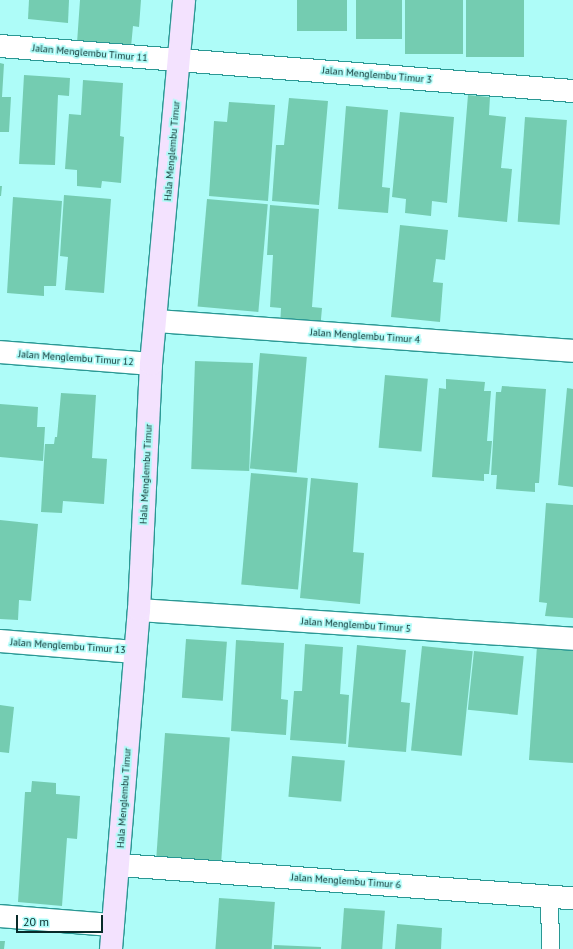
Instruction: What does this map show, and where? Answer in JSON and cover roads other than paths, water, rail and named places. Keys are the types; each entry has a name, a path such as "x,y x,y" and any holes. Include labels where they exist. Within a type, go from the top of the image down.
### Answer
{"street":[{"name":"Hala Menglembu Timur","path":"112,949 139,610 152,364 180,60 184,0"},
{"name":"Jalan Menglembu Timur 11","path":"0,46 180,60"},
{"name":"Jalan Menglembu Timur 3","path":"180,60 573,91"},
{"name":"Jalan Menglembu Timur 4","path":"157,321 573,351"},
{"name":"Jalan Menglembu Timur 12","path":"0,352 152,364"},
{"name":"Jalan Menglembu Timur 5","path":"139,610 573,639"},
{"name":"Jalan Menglembu Timur 13","path":"0,641 135,652"},
{"name":"Jalan Menglembu Timur 6","path":"119,865 573,898"},
{"path":"0,916 113,925"}],"lane":[{"path":"549,896 550,949"}]}
